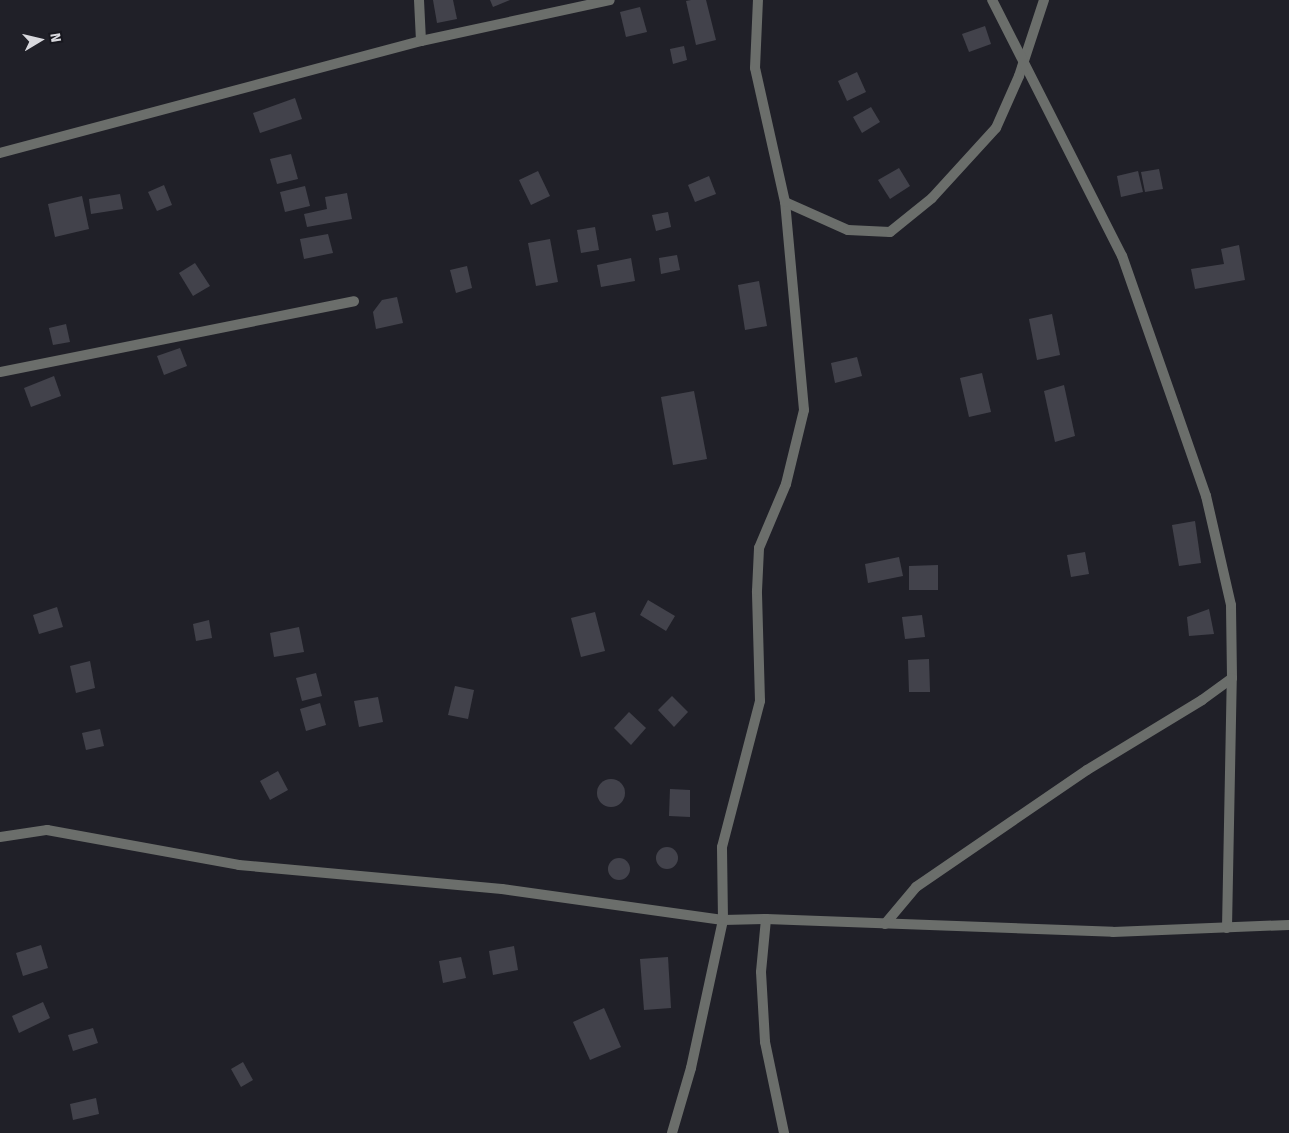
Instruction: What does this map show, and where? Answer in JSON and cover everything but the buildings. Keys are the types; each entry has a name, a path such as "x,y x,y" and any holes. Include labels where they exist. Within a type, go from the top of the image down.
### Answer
{"street":[{"path":"419,0 421,41"},
{"path":"0,153 421,41 610,0"},
{"path":"672,1133 691,1068 723,920 722,847 760,701 757,591 759,548 786,484 804,410 785,202 755,68 758,0"},
{"path":"992,0 1122,256 1206,496 1231,605 1232,678 1227,928"},
{"path":"785,202 848,230 890,232 932,198 996,128 1023,64 1044,0"},
{"path":"0,372 354,300"},
{"path":"885,924 916,887 1087,770 1202,700 1232,678"},
{"path":"0,837 47,830 239,865 502,889 723,920 766,919 1113,932 1289,925"},
{"path":"766,919 761,972 766,1042 784,1133"}]}
